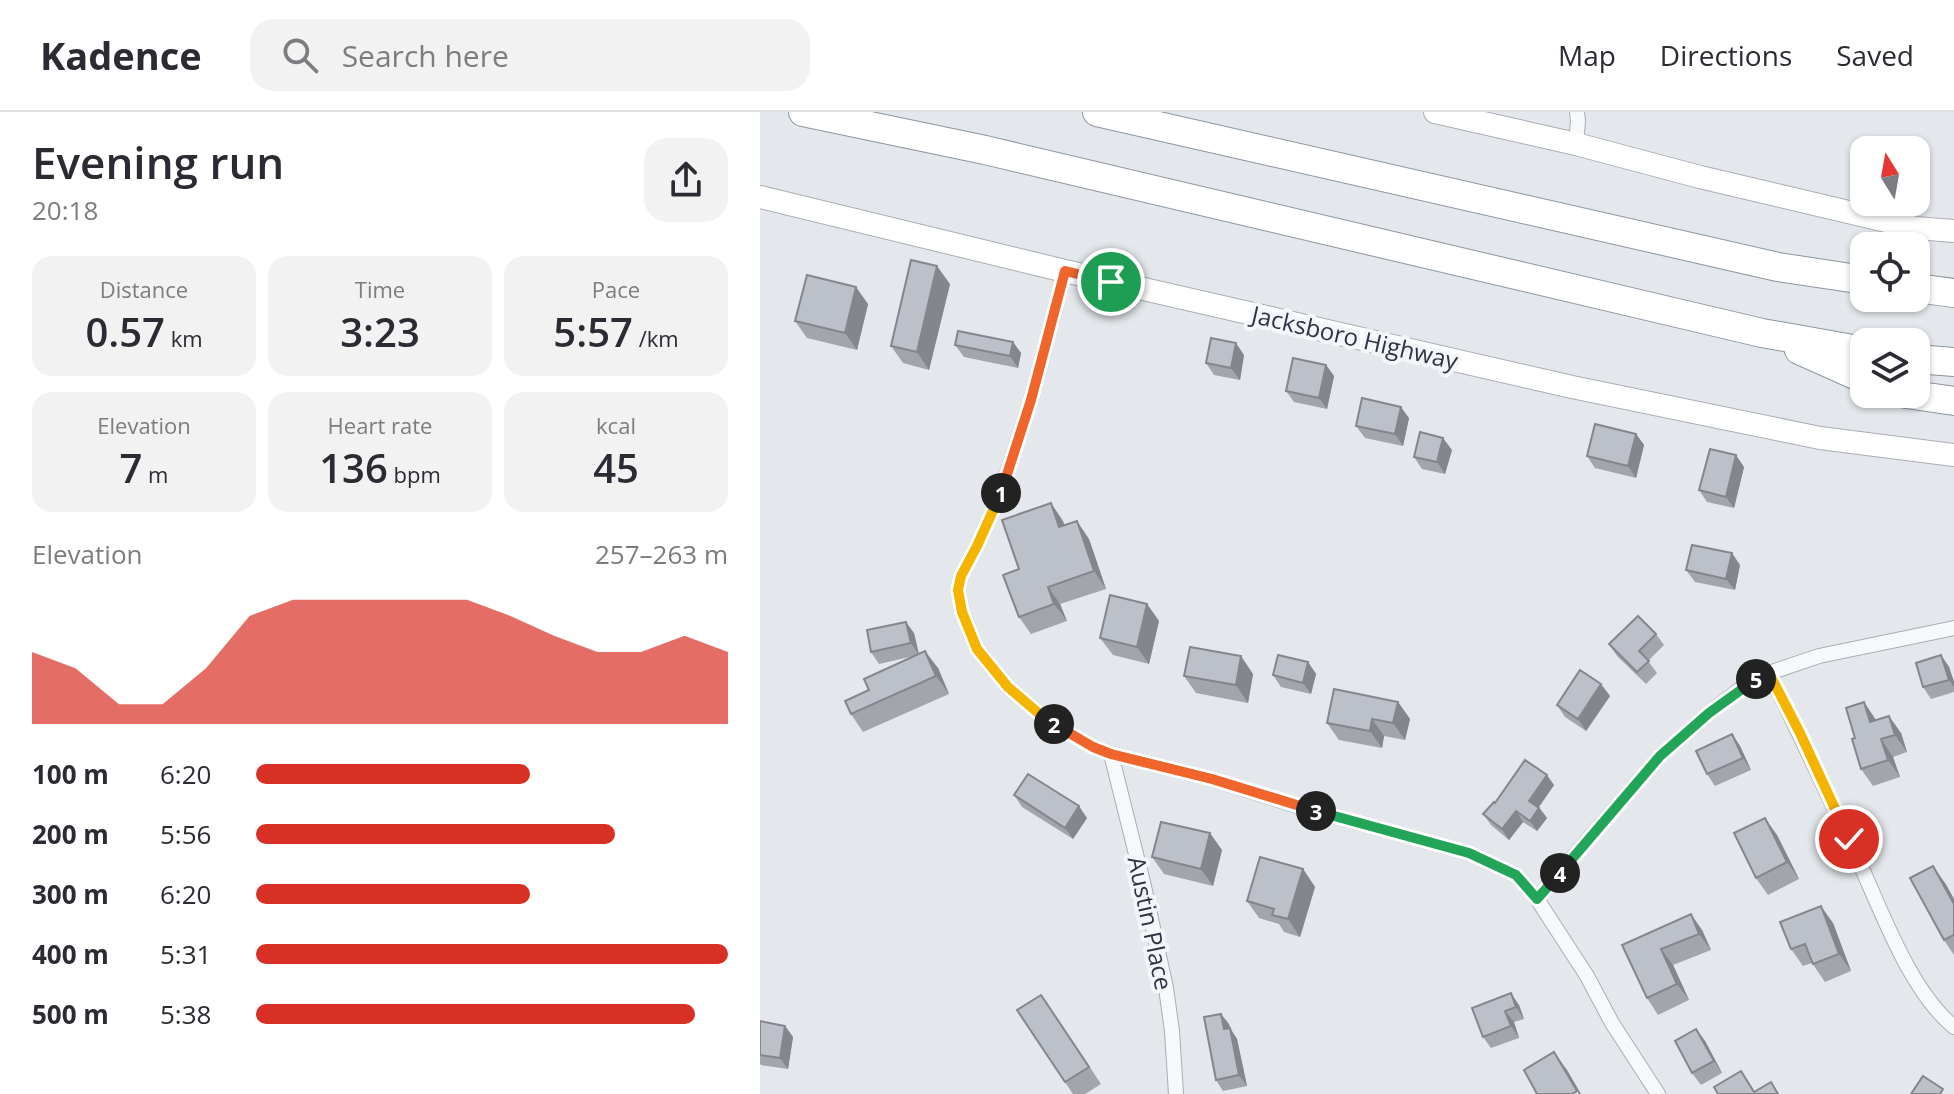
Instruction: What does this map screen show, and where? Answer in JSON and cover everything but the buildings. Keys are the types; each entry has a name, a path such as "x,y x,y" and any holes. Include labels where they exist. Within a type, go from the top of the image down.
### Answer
{"highway":[{"path":"803,112 985,150 1762,333 1850,349"},
{"path":"1097,112 1778,267 1850,278"},
{"path":"1930,290 1954,293"},
{"path":"1762,333 1850,373"},
{"path":"1930,360 1954,362"},
{"path":"1930,398 1954,401"}],"main road":[{"path":"1435,112 1916,228 1954,231"},
{"name":"Jacksboro Highway","path":"760,197 1065,271 1572,387 1820,438 1954,455"}],"street":[{"path":"1576,144 1577,112"},
{"path":"1065,271 1031,400 1000,495 961,576 958,590 962,612 977,649 1008,687 1043,717 1093,747 1469,853 1516,875 1537,899 1587,976 1612,1023 1658,1094"},
{"path":"1537,899 1660,756 1750,682 1819,656 1954,628"},
{"path":"1769,673 1800,733 1897,945 1924,995 1954,1027"},
{"name":"Austin Place","path":"1111,754 1166,988 1176,1094"}],"route":[{"path":"1111,282 1065,271 1031,400 1000,495 961,576 958,590 962,612 977,649 1008,687 1043,717 1093,747 1111,754 1212,779 1469,853 1516,875 1537,899 1660,756 1709,713 1750,682 1769,673 1849,839"}]}
